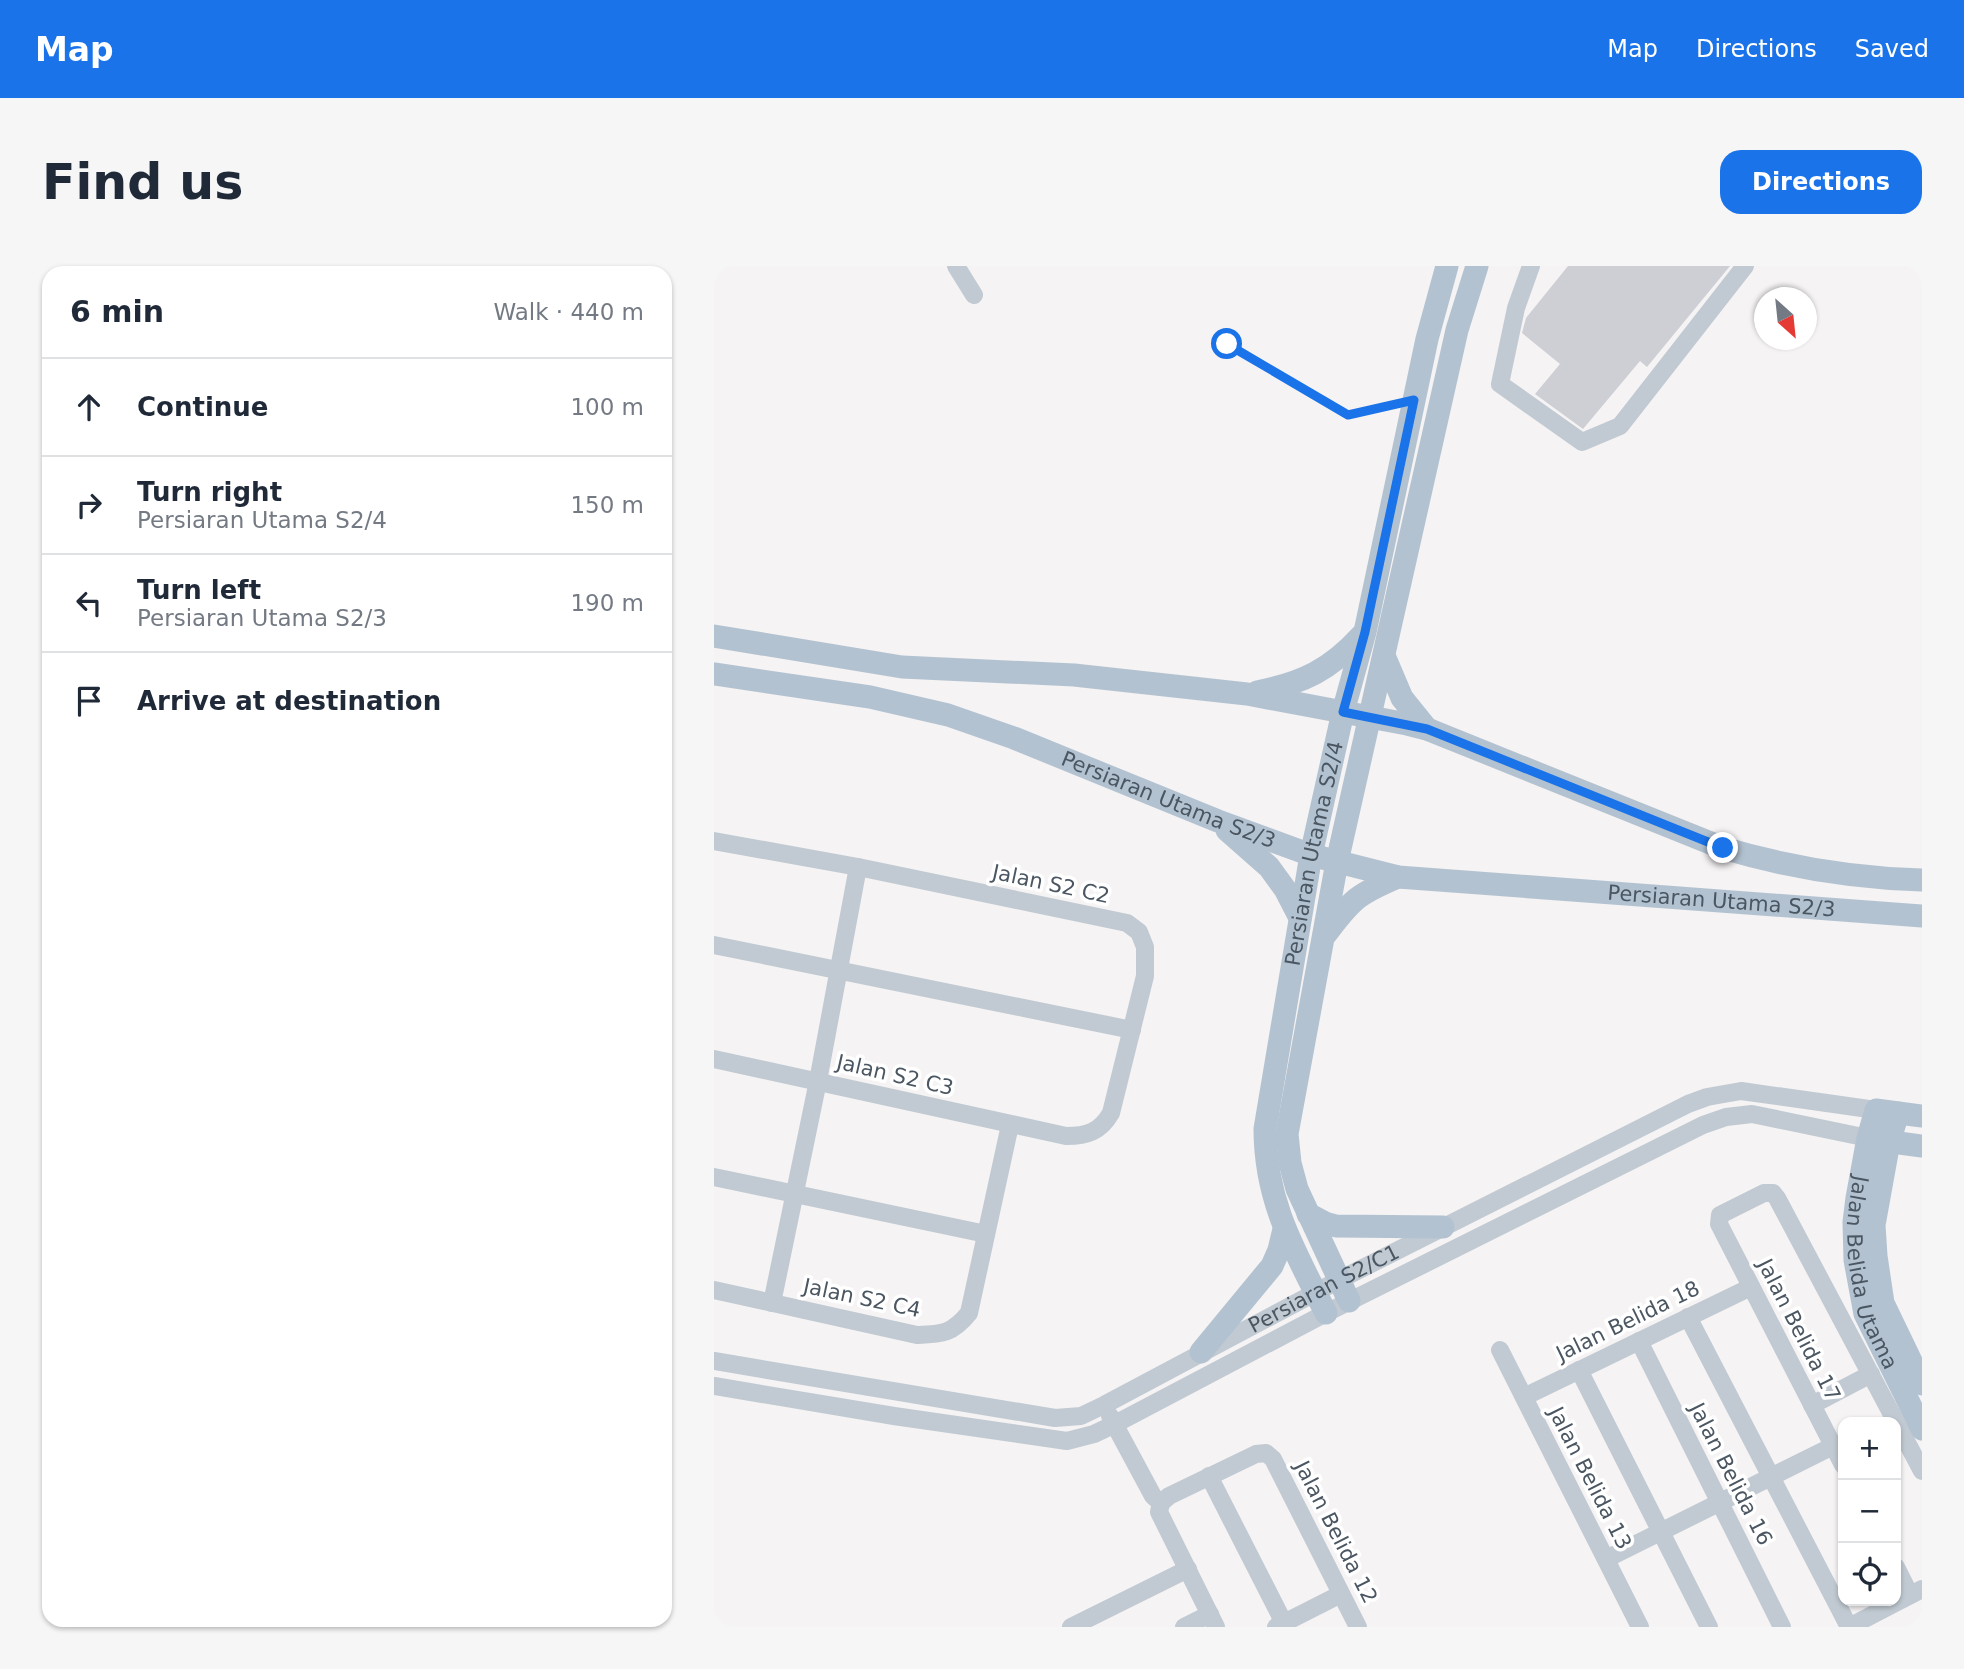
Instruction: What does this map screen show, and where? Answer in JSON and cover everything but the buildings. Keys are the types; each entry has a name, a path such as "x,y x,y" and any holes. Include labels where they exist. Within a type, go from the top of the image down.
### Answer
{"main road":[{"name":"Persiaran Utama S2/4","path":"1321,1302 1284,1229 1272,1193 1265,1154 1265,1129 1311,855 1343,712 1365,632 1427,339 1447,266"},
{"name":"Persiaran Utama S2/4","path":"1349,1301 1297,1189 1290,1163 1287,1134 1337,862 1457,330 1477,266"},
{"path":"1247,694 1284,687 1315,674 1343,656 1365,632"},
{"name":"Persiaran Utama S2/3","path":"714,636 902,667 1074,675 1247,694 1343,712 1427,729 1723,848 1812,869 1922,880"},
{"path":"1385,657 1402,698 1427,729"},
{"name":"Persiaran Utama S2/3","path":"714,674 870,697 948,715 1014,738 1218,821 1311,855 1398,877 1922,916"},
{"path":"1218,821 1269,867 1285,889 1300,918"},
{"path":"1321,941 1348,904 1361,894 1398,877"},
{"name":"Persiaran S2/C1","path":"1887,1112 1922,1116"},
{"name":"Jalan Belida Utama","path":"1887,1112 1854,1222 1855,1260 1865,1314 1922,1429"},
{"path":"1879,1140 1922,1146"},
{"name":"Jalan Belida Utama","path":"1879,1140 1874,1225 1883,1303 1922,1384"},
{"path":"1308,1214 1336,1226 1443,1227"},
{"path":"1201,1352 1272,1266 1284,1229"}],"street":[{"path":"956,266 974,295"},
{"path":"1531,266 1516,308 1500,384 1582,442 1620,426 1745,266"},
{"name":"Jalan S2 C2","path":"714,841 858,866 1126,923 1139,932 1145,947 1145,976 1111,1113 1104,1125 1092,1133 1066,1136"},
{"path":"772,1303 818,1081 858,866"},
{"path":"714,944 1132,1030"},
{"name":"Jalan S2 C3","path":"714,1059 1066,1136"},
{"name":"Persiaran S2/C1","path":"714,1386 1067,1441 1094,1434 1115,1424 1321,1302 1339,1280 1653,1120 1707,1097 1741,1091 1756,1092 1887,1112"},
{"name":"Persiaran S2/C1","path":"714,1361 1055,1418 1082,1416 1201,1352 1321,1302 1349,1301 1703,1125 1726,1117 1739,1114 1762,1115 1879,1140"},
{"name":"Jalan S2 C4","path":"714,1290 917,1335 943,1334 959,1326 969,1313 1010,1125"},
{"path":"714,1177 986,1234"},
{"name":"Jalan Belida 17","path":"1838,1456 1719,1224 1720,1216 1764,1193 1773,1193 1871,1374"},
{"name":"Jalan Belida 18","path":"1524,1397 1751,1287"},
{"path":"1688,1317 1849,1627 1916,1592 1901,1573"},
{"name":"Jalan Belida 16","path":"1639,1341 1782,1627"},
{"name":"Jalan Belida 13","path":"1500,1350 1640,1627"},
{"path":"1579,1370 1709,1627"},
{"path":"1812,1405 1871,1374 1922,1471"},
{"path":"1104,1405 1153,1496 1161,1503 1159,1512 1213,1620 1184,1627"},
{"path":"1606,1559 1833,1446"},
{"name":"Jalan Belida 12","path":"1161,1503 1169,1496 1209,1476 1256,1454 1266,1453 1273,1459 1358,1627"},
{"path":"1209,1476 1282,1626 1342,1594"},
{"path":"1071,1627 1188,1569"}],"path":[{"path":"1227,344 1348,415 1414,400"}],"route":[{"path":"1227,344 1348,415 1414,400 1365,632 1343,712 1427,729 1723,848"}]}
